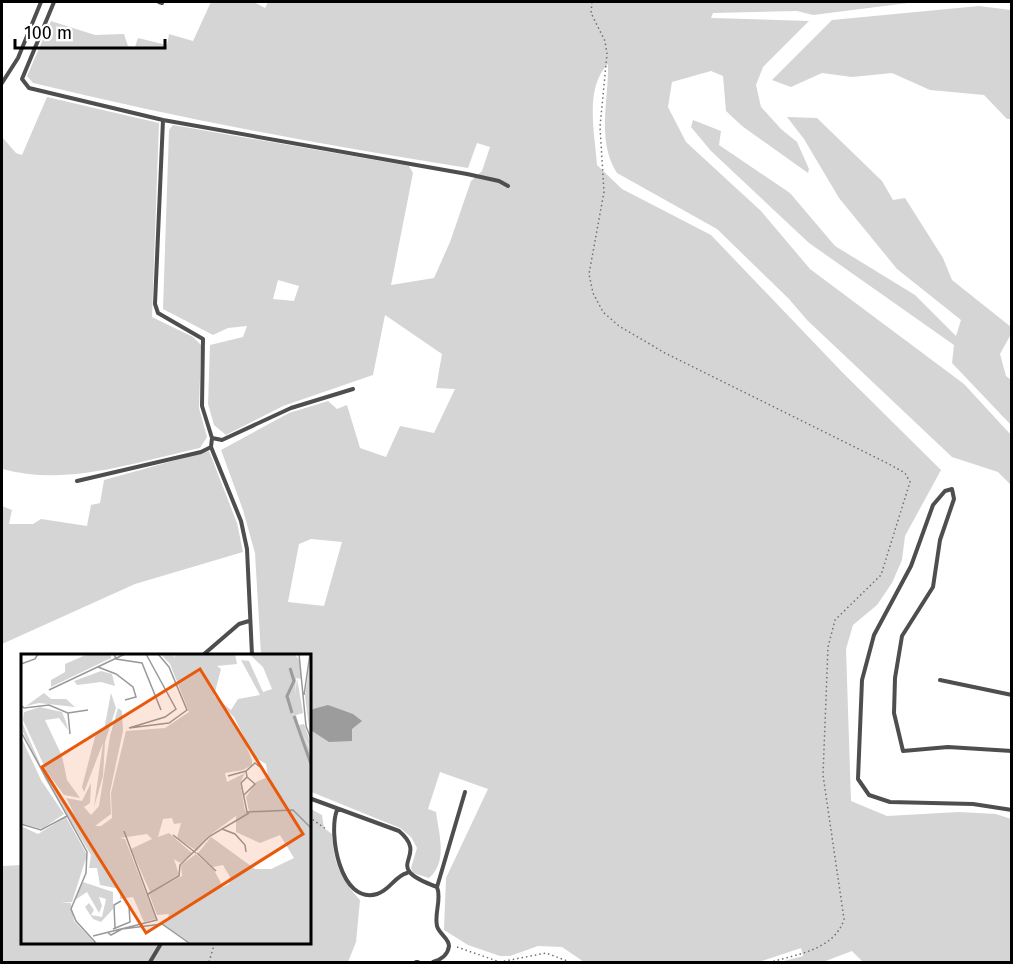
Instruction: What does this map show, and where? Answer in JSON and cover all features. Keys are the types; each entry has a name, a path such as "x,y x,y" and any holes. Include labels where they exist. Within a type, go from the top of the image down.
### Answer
{"lane":[{"path":"2,83 18,58 41,2"},
{"path":"54,2 26,65 22,79 29,88 164,120 467,174 499,181 508,186"},
{"path":"164,120 155,304 158,313 202,339 202,406 212,438 211,447 241,521 247,549 252,654"},
{"path":"212,438 222,440 291,408 352,389"},
{"path":"77,481 201,452 211,447"},
{"path":"1011,751 948,747 903,752 894,713 895,678 902,636 933,587 940,540 954,499 952,489 945,491 933,505 910,566 874,635 862,680 858,779 869,795 890,802 973,804 1011,810"},
{"path":"204,654 239,624 249,621"},
{"path":"940,680 1011,695"},
{"path":"433,963 444,957 449,943 437,924 439,893 437,887 465,792"},
{"path":"310,798 399,831 408,838 412,851 406,865 407,873"},
{"path":"337,810 334,818 337,862 357,891 366,895 377,894 400,874 407,873 415,879 437,887"},
{"path":"150,963 161,943"}],"path":[{"path":"592,2 591,14 605,41 607,54 600,127 603,192 589,274 593,293 603,312 638,338 665,353 889,464 905,473 910,482 881,575 834,621 828,647 823,775 844,919 841,930 830,941 771,963"},
{"path":"310,818 330,831 335,829"},
{"path":"209,963 215,943"},
{"path":"449,943 473,955 500,962 546,952 570,963"}],"shaded area":[{"path":"211,2 254,2 265,8 268,2 916,2 813,15 797,11 713,13 711,18 809,21 763,67 756,85 761,107 781,129 797,142 809,169 808,173 742,126 726,111 723,76 711,71 672,82 668,107 686,142 761,211 810,269 964,384 1011,435 1011,485 998,472 952,457 807,320 789,299 717,229 617,173 611,161 605,134 608,64 601,74 593,98 593,126 597,165 622,189 711,235 842,372 941,470 905,536 902,560 892,583 877,605 853,625 846,649 851,801 887,816 959,812 996,814 1011,819 1011,962 863,962 852,951 823,962 780,962 803,956 801,948 759,962 584,962 562,947 538,946 510,956 500,956 468,945 444,930 446,878 488,789 440,772 428,809 436,812 441,847 439,864 429,878 413,873 411,868 417,848 411,837 400,828 310,791 310,654 261,654 255,553 243,510 221,450 289,413 328,401 337,409 347,405 360,448 386,457 400,426 434,433 455,389 436,388 442,354 385,315 373,375 283,406 226,435 214,425 208,404 210,345 243,337 247,326 228,328 213,335 163,309 169,130 173,125 409,166 413,173 391,285 434,278 450,242 471,181 482,171 490,147 477,143 468,168 195,119 33,83 27,76 51,21 95,35 124,34 128,46 135,47 138,38 167,45 169,34 193,41","holes":["278,280 299,286 294,301 273,299","311,539 342,542 324,606 288,602 299,544"]},
{"path":"979,6 1011,10 1011,119 1007,119 984,95 930,90 892,73 852,77 822,73 791,87 772,80 832,20"},
{"path":"47,97 159,123 152,317 193,337 201,345 199,408 207,437 200,448 126,466 76,474 27,474 2,469 2,137 16,153 22,155"},
{"path":"787,117 817,118 882,181 893,200 905,198 943,258 952,280 1011,327 1011,334 1000,354 1006,376 1011,380 1011,425 952,363 954,345 809,243 711,151 691,127 693,120 721,131 719,145 790,193 835,246 915,295 956,336 961,320 897,269 839,198 804,139"},
{"path":"209,451 237,523 243,552 135,584 2,644 2,506 12,510 9,524 33,524 41,519 87,526 91,505 100,503 104,480"},
{"path":"328,705 353,714 362,721 352,729 352,741 329,742 310,730 310,712"},
{"path":"310,809 322,815 324,828 332,834 334,854 339,870 360,900 356,942 348,962 2,962 2,866 21,865 21,943 310,943"}]}
